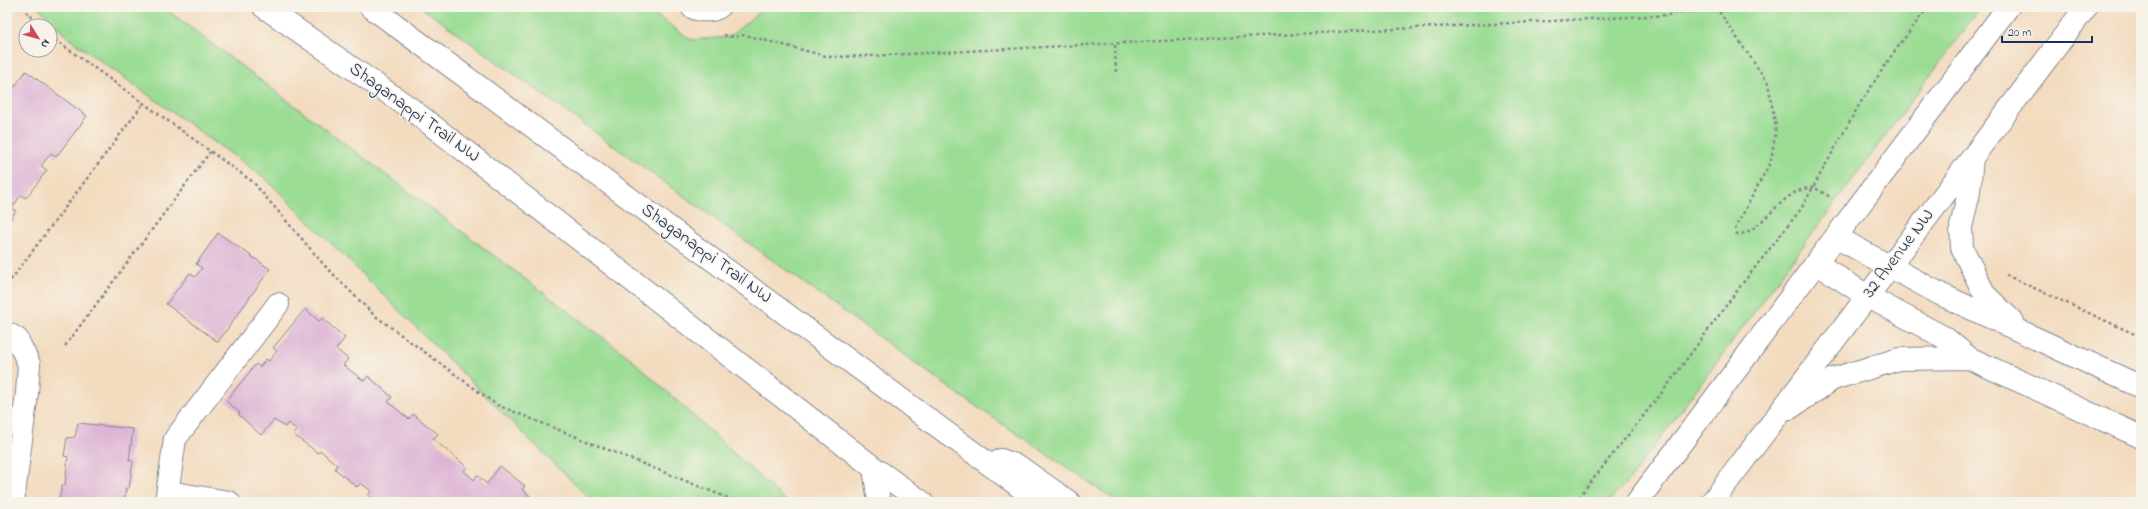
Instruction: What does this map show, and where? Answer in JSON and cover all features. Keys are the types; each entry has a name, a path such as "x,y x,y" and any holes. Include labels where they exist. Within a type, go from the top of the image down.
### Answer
{"main road":[{"name":"Shaganappi Trail NW","path":"264,7 407,106 874,468 922,502"},
{"name":"Shaganappi Trail NW","path":"371,7 1040,502"},
{"path":"692,7 697,10 718,8"},
{"path":"1637,502 2008,7"},
{"name":"32 Avenue NW","path":"1712,502 2086,7"},
{"path":"1972,158 1969,192 1961,227 1962,248 1985,295 2025,334"},
{"path":"1836,237 1940,294 2141,387"},
{"path":"1816,263 1867,296 1945,338 1969,358 2141,437"},
{"path":"229,502 167,497 175,439 278,304"},
{"path":"12,336 29,364 27,393 13,502"},
{"path":"1776,417 1833,379 1899,358 1969,358"},
{"path":"963,444 1018,466 1070,502"},
{"path":"874,468 879,502"},
{"path":"874,468 907,502"}],"path":[{"path":"22,7 32,18"},
{"path":"721,34 733,37 745,35 830,57 1115,45 1668,14 1701,7"},
{"path":"1716,7 1768,83 1776,128 1770,161 1737,225 1735,230 1737,234 1748,231 1792,194 1803,189 1814,188 1837,202"},
{"path":"1575,502 1667,386 1742,284 1801,209 1859,105 1894,52 1928,7"},
{"path":"58,42 253,182 325,266 374,315 498,405 738,502"},
{"path":"1115,45 1116,75"},
{"path":"7,284 143,104"},
{"path":"65,346 210,152"},
{"path":"2000,272 2141,337"}],"green space":[{"path":"38,7 163,7 629,357 787,502 593,502 265,178 67,37 58,28 58,18 49,18"},
{"path":"421,7 645,7 691,40 729,37 765,7 1981,7 1629,480 1608,502 1118,502 961,396"}],"building":[{"path":"26,71 87,116 56,157 51,153 41,166 47,170 26,198 21,195 12,208 16,211 7,224 7,97"},
{"path":"218,233 270,269 218,342 166,304 190,273 195,277 202,268 196,264"},
{"path":"305,309 319,321 322,318 345,338 336,349 348,359 343,365 364,381 368,376 392,397 388,402 409,419 413,414 438,434 433,439 467,467 464,471 474,480 477,475 487,484 500,466 525,486 522,489 536,502 375,502 368,496 371,491 361,483 357,487 335,469 337,465 321,451 318,453 294,435 297,430 288,423 285,427 274,420 261,435 226,401 256,364 260,367 266,359 269,361 277,351 273,348"},
{"path":"78,423 133,429 129,460 133,461 129,488 126,488 124,502 59,502 62,485 65,485 68,457 64,456 67,438 75,437"}]}
